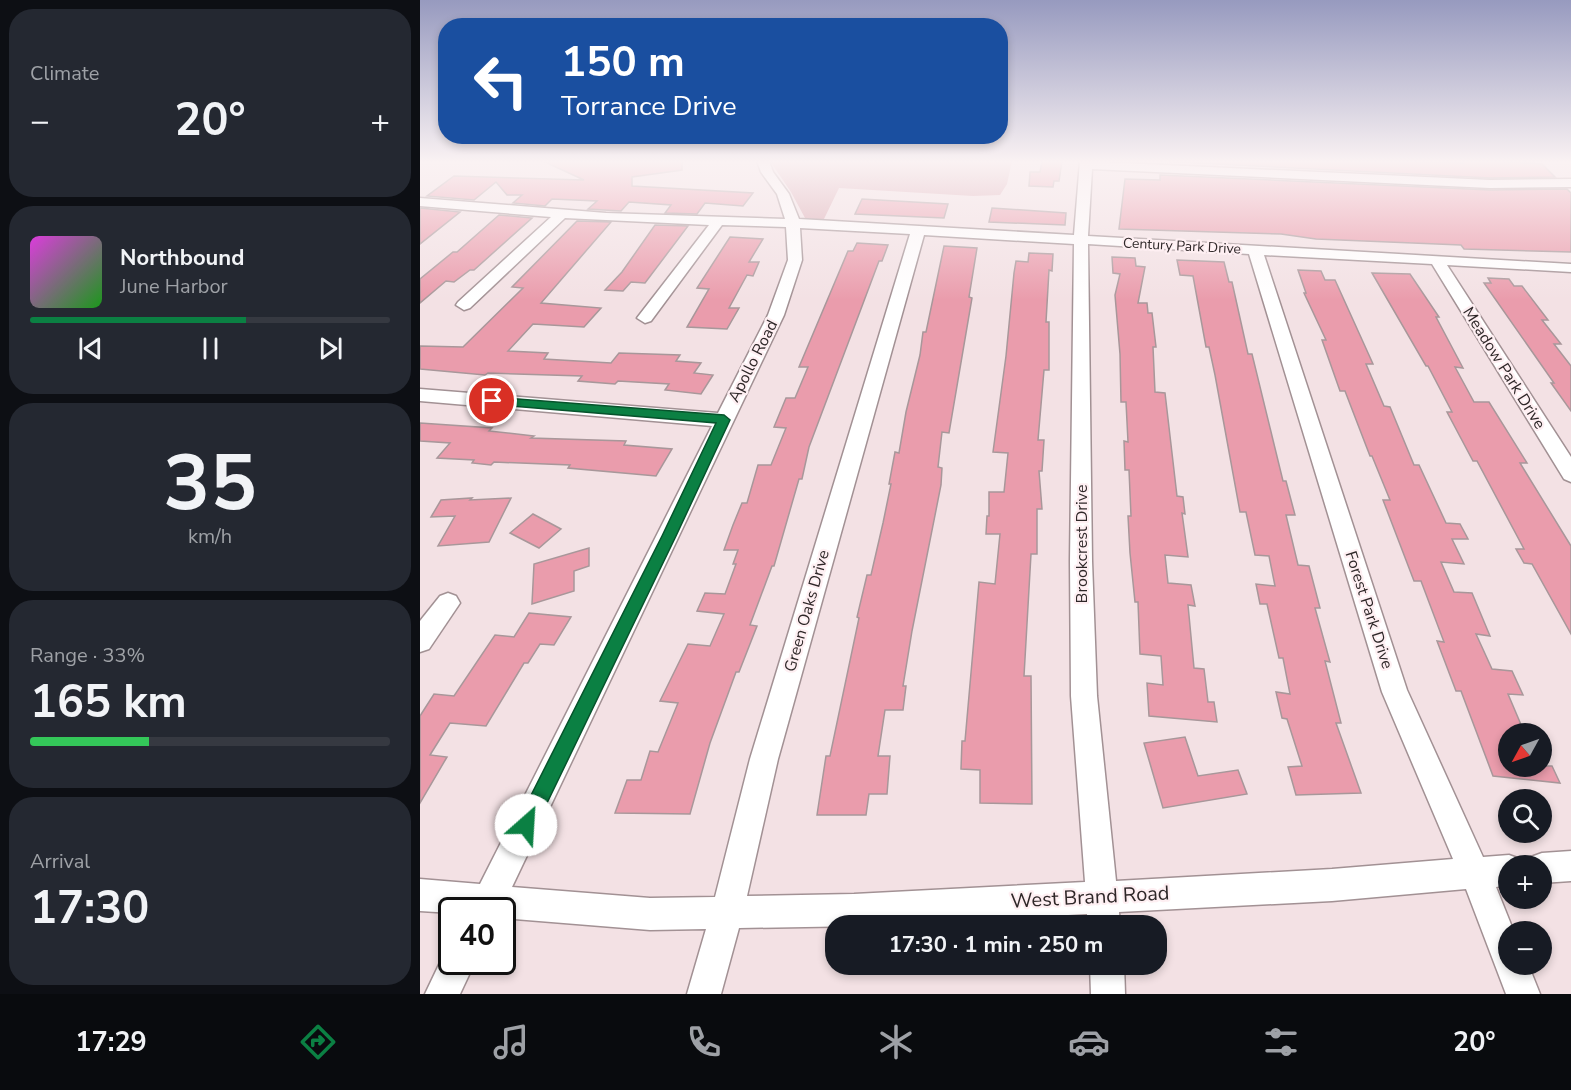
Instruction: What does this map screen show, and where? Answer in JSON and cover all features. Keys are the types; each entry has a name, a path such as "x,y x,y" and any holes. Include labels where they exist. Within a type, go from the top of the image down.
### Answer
{"street":[{"name":"Century Park Drive","path":"490,207 718,222 793,223 1571,268"},
{"name":"Apollo Road","path":"490,897 776,315 795,260 793,223 788,207"},
{"name":"Brookcrest Drive","path":"1083,207 1081,240 1081,561 1084,696 1104,911"},
{"path":"464,305 563,213"},
{"path":"645,318 718,222"},
{"name":"Green Oaks Drive","path":"704,994 727,913 764,759 918,230"},
{"name":"Forest Park Drive","path":"1255,250 1395,692 1475,873 1498,931"},
{"name":"Meadow Park Drive","path":"1437,261 1571,474"},
{"path":"420,395 724,420"},
{"path":"420,641 448,603"},
{"path":"1552,867 1571,866"},
{"name":"West Brand Road","path":"516,907 650,914 854,910 1104,911 1332,885 1498,871"},
{"name":"West Brand Road","path":"420,895 438,898"},
{"path":"442,994 452,975"},
{"path":"1107,975 1108,994"},
{"path":"1515,975 1523,994"}],"shaded area":[{"path":"799,207 830,207 824,219 820,221 805,218"}],"building":[{"path":"590,207 624,207 621,211 588,209"},
{"path":"669,207 702,207 697,214 665,213"},
{"path":"858,207 947,207 944,218 855,214"},
{"path":"1122,207 1571,207 1571,252 1464,249 1461,245 1316,239 1281,234 1119,229"},
{"path":"420,208 460,212 420,244"},
{"path":"992,208 1066,213 1065,225 989,222"},
{"path":"499,215 532,218 474,270 470,270 454,282 446,281 420,303 420,279 453,252 457,252"},
{"path":"577,221 611,222 541,303 601,308 584,327 533,324 508,351 548,353 544,359 611,363 619,353 680,355 676,361 701,363 694,373 713,375 701,394 665,390 669,384 578,381 582,376 488,373 485,375 420,369 420,346 463,347 523,288 512,287"},
{"path":"655,225 688,226 645,283 631,282 623,291 605,290 622,272"},
{"path":"730,237 763,239 749,262 759,262 753,276 747,275 729,308 739,308 727,329 687,327 709,289 697,288"},
{"path":"857,243 888,245 882,261 879,261 809,447 802,479 799,479 774,566 772,566 750,625 757,626 739,672 736,672 710,743 690,814 615,813 627,780 641,780 650,751 658,752 678,703 660,701 688,644 710,646 724,614 697,611 705,593 725,594 736,564 733,564 738,550 724,550 733,525 742,503 747,503 758,465 771,465 786,428 774,427 786,398 795,398 808,367 799,367 848,251 853,251"},
{"path":"944,246 977,248 969,297 972,298 949,433 942,432 938,467 942,468 941,485 912,631 903,686 906,686 903,710 885,710 878,756 890,756 887,794 869,794 866,815 817,815 826,756 830,756 859,618 857,617 867,575 871,575 891,484 889,484 895,452 899,453 923,332 926,332"},
{"path":"1029,253 1053,254 1052,271 1049,270 1046,322 1049,322 1049,370 1044,370 1038,440 1044,440 1042,471 1039,471 1042,509 1037,509 1037,554 1031,554 1024,676 1031,676 1032,804 980,803 980,770 961,769 962,741 965,741 979,582 995,584 1000,534 986,534 987,516 989,516 989,492 1004,492 1008,453 993,452 1014,273 1016,261 1028,262"},
{"path":"1112,257 1135,258 1136,266 1145,267 1138,303 1147,303 1148,313 1152,313 1156,347 1153,347 1155,392 1165,393 1177,496 1183,497 1185,514 1182,513 1188,557 1165,555 1168,583 1191,585 1195,606 1188,605 1194,668 1204,669 1208,702 1214,702 1217,722 1149,716 1147,683 1163,685 1161,656 1140,654 1138,602 1135,602 1130,553 1129,470 1125,470 1124,441 1128,442 1126,402 1121,402 1115,295 1120,274 1113,273"},
{"path":"1177,260 1224,262 1229,282 1232,282 1248,354 1252,354 1283,481 1286,481 1295,515 1286,515 1298,565 1309,566 1320,608 1315,608 1330,662 1325,661 1341,723 1336,723 1361,793 1296,795 1288,767 1302,766 1287,719 1282,718 1276,692 1290,694 1283,658 1279,658 1267,604 1260,604 1256,584 1275,586 1269,556 1255,555 1246,512 1240,512 1215,375 1209,347 1206,347 1193,276 1180,275"},
{"path":"1298,270 1321,271 1325,280 1335,280 1373,364 1366,364 1384,406 1390,407 1414,465 1419,465 1446,523 1460,524 1468,539 1452,539 1464,564 1441,562 1454,592 1472,593 1490,636 1476,634 1492,669 1512,671 1523,695 1508,694 1520,723 1498,723 1498,777 1493,776 1461,691 1456,691 1437,641 1444,642 1421,581 1414,581 1383,500 1390,500 1345,391 1340,391 1322,340 1326,340 1304,293 1306,293"},
{"path":"1372,273 1410,274 1439,317 1436,317 1463,368 1455,367 1474,402 1489,402 1527,463 1520,463 1571,546 1571,634 1532,564 1524,563 1516,549 1524,549 1477,461 1473,461 1447,412 1452,412 1428,366"},
{"path":"1488,278 1509,279 1514,286 1522,286 1548,320 1542,320 1561,344 1554,344 1571,366 1571,411 1484,283 1491,283"},
{"path":"420,423 492,428 489,431 534,436 531,438 626,441 624,445 672,449 656,476 568,468 570,465 494,462 491,465 472,463 474,460 437,458 450,443 420,441"},
{"path":"472,498 470,500 511,498 489,542 438,546 455,516 431,517 441,500"},
{"path":"533,514 561,529 539,548 510,533"},
{"path":"589,548 589,566 574,571 574,591 532,604 534,564"},
{"path":"529,613 571,617 554,645 540,644 528,663 524,663 486,726 450,723 430,755 447,757 420,803 420,716 434,694 454,696 495,635 514,637"},
{"path":"1185,737 1198,776 1238,770 1247,794 1163,808 1144,743"},
{"path":"1552,766 1560,783 1503,777 1552,777"}],"route":[{"path":"492,401 724,420 526,825"}]}
